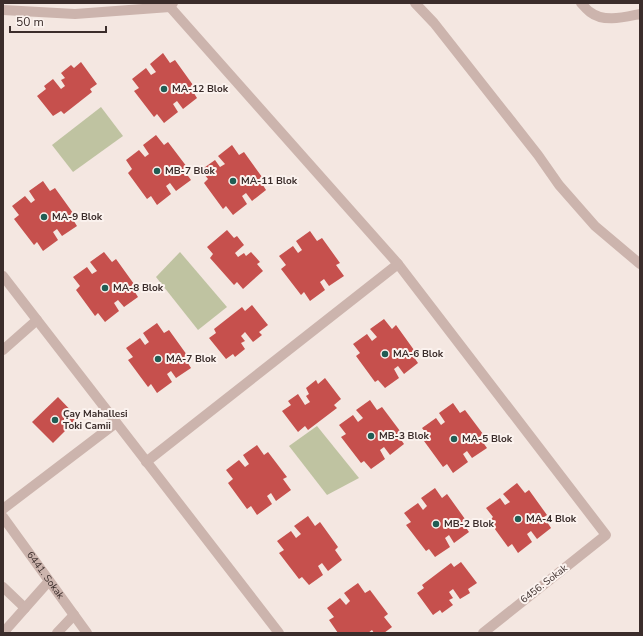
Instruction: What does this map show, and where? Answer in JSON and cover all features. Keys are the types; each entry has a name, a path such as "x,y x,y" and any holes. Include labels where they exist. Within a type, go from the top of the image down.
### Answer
{"street":[{"path":"415,3 434,23 538,155 559,185 595,226 640,264"},
{"path":"581,3 591,13 605,18 640,14"},
{"path":"3,10 75,14 171,5 398,264 146,462"},
{"name":"6456. Sokak","path":"398,264 606,536 483,633"},
{"path":"3,276 279,633"},
{"path":"3,350 37,320"},
{"path":"3,509 116,422"},
{"name":"6441. Sokak","path":"3,518 87,633"},
{"path":"3,633 49,581"},
{"path":"3,587 25,608"},
{"path":"57,633 74,614"}],"green space":[{"path":"101,107 123,136 73,172 52,145"},
{"path":"180,252 227,307 198,330 156,277"},
{"path":"317,426 359,478 327,495 289,446"}],"building":[{"name":"MA-12 Blok","path":"163,53 170,63 175,60 193,85 190,87 197,98 183,109 177,101 173,104 178,112 164,123 157,114 154,117 134,91 139,88 132,79 146,68 151,75 156,72 150,64"},
{"path":"81,62 97,84 90,89 92,92 64,114 61,111 53,116 37,96 46,89 44,86 53,79 61,89 65,86 61,80 65,78 61,73 71,65 74,68"},
{"name":"MB-7 Blok","path":"156,135 164,145 168,142 187,167 183,169 191,180 176,191 170,183 166,186 171,194 157,205 151,196 147,199 128,173 132,169 126,160 139,150 145,157 149,154 143,145"},
{"name":"MA-11 Blok","path":"232,145 239,155 244,152 262,177 259,179 266,190 252,201 246,193 242,196 247,204 233,215 226,206 223,209 204,183 208,179 201,170 215,160 220,167 225,164 218,156"},
{"name":"MA-9 Blok","path":"43,181 50,191 55,188 73,213 70,215 77,226 62,236 57,229 53,232 58,240 43,251 37,242 34,245 14,219 19,215 12,206 25,196 31,203 35,200 29,191"},
{"path":"227,230 234,238 237,236 244,245 235,253 238,257 244,253 246,256 251,252 260,262 257,264 263,271 243,289 237,282 234,285 210,258 213,254 207,247"},
{"path":"310,231 317,241 322,238 340,263 336,265 344,276 329,286 324,279 320,282 325,290 310,301 304,292 301,295 281,269 286,265 279,256 293,246 298,253 302,250 296,241"},
{"name":"MA-8 Blok","path":"104,252 112,262 116,259 134,284 131,286 138,297 124,307 118,300 114,303 119,311 105,322 98,313 95,316 76,290 80,286 73,277 87,267 92,274 97,271 90,262"},
{"path":"252,305 268,325 259,332 262,335 253,342 245,332 241,336 245,341 241,343 245,349 235,357 233,354 226,359 209,338 216,333 214,329 242,307 245,311"},
{"name":"MA-6 Blok","path":"384,319 392,329 396,325 414,350 411,353 418,363 404,374 398,366 394,369 399,378 385,388 378,380 375,382 356,356 360,353 353,344 367,334 372,341 377,337 370,329"},
{"name":"MA-7 Blok","path":"157,323 164,333 169,330 187,355 184,357 191,368 176,378 171,371 167,374 172,382 157,393 151,384 148,387 128,360 133,357 126,348 140,338 145,345 149,342 143,333"},
{"path":"325,378 341,399 334,405 337,408 308,430 305,426 298,432 282,411 291,405 288,401 298,394 305,405 310,402 306,396 309,394 306,388 316,380 318,384"},
{"name":"Çay Mahallesi Toki Camii","path":"58,397 78,418 53,443 32,422"},
{"name":"MB-3 Blok","path":"370,400 377,410 382,407 400,431 397,434 404,444 390,455 384,447 380,450 385,459 371,469 364,461 361,463 341,437 346,434 339,425 353,415 358,422 363,418 356,410"},
{"name":"MA-5 Blok","path":"453,403 460,413 465,410 483,434 479,437 487,448 472,458 467,451 463,454 468,462 453,473 447,464 443,467 424,441 429,437 422,428 436,418 441,425 445,422 439,413"},
{"path":"257,445 264,455 268,452 287,477 283,479 291,490 276,501 271,493 267,496 272,504 257,515 251,506 247,509 228,483 233,479 226,470 239,460 245,467 249,464 243,455"},
{"name":"MA-4 Blok","path":"517,483 525,493 529,490 547,515 544,517 551,528 537,539 531,531 527,534 532,542 518,553 512,544 508,547 489,521 493,517 486,508 500,498 505,505 510,502 503,494"},
{"name":"MB-2 Blok","path":"435,488 442,498 447,494 465,519 462,522 469,532 454,543 449,535 445,538 450,547 435,557 429,549 426,551 406,525 411,522 404,513 418,503 423,510 427,506 421,498"},
{"path":"308,516 315,526 320,522 338,547 335,550 342,560 328,571 322,563 318,566 323,575 309,585 302,577 299,579 279,553 284,550 277,541 291,531 296,538 301,534 294,526"},
{"path":"461,562 477,583 468,589 470,593 460,599 453,589 449,592 453,598 449,600 453,605 442,613 440,610 433,615 417,593 424,588 422,585 451,563 454,567"},
{"path":"358,583 365,593 370,590 388,614 384,617 392,627 384,633 374,633 372,630 368,633 338,633 329,620 334,617 327,608 340,598 346,605 350,601 344,593"}],"place":[{"name":"MA-12 Blok","path":"164,89"},
{"name":"MB-7 Blok","path":"157,171"},
{"name":"MA-11 Blok","path":"233,181"},
{"name":"MA-9 Blok","path":"44,217"},
{"name":"MA-8 Blok","path":"105,288"},
{"name":"MA-6 Blok","path":"385,354"},
{"name":"MA-7 Blok","path":"158,359"},
{"name":"Çay Mahallesi Toki Camii","path":"55,420"},
{"name":"MB-3 Blok","path":"371,436"},
{"name":"MA-5 Blok","path":"454,439"},
{"name":"MA-4 Blok","path":"518,519"},
{"name":"MB-2 Blok","path":"436,524"}]}
